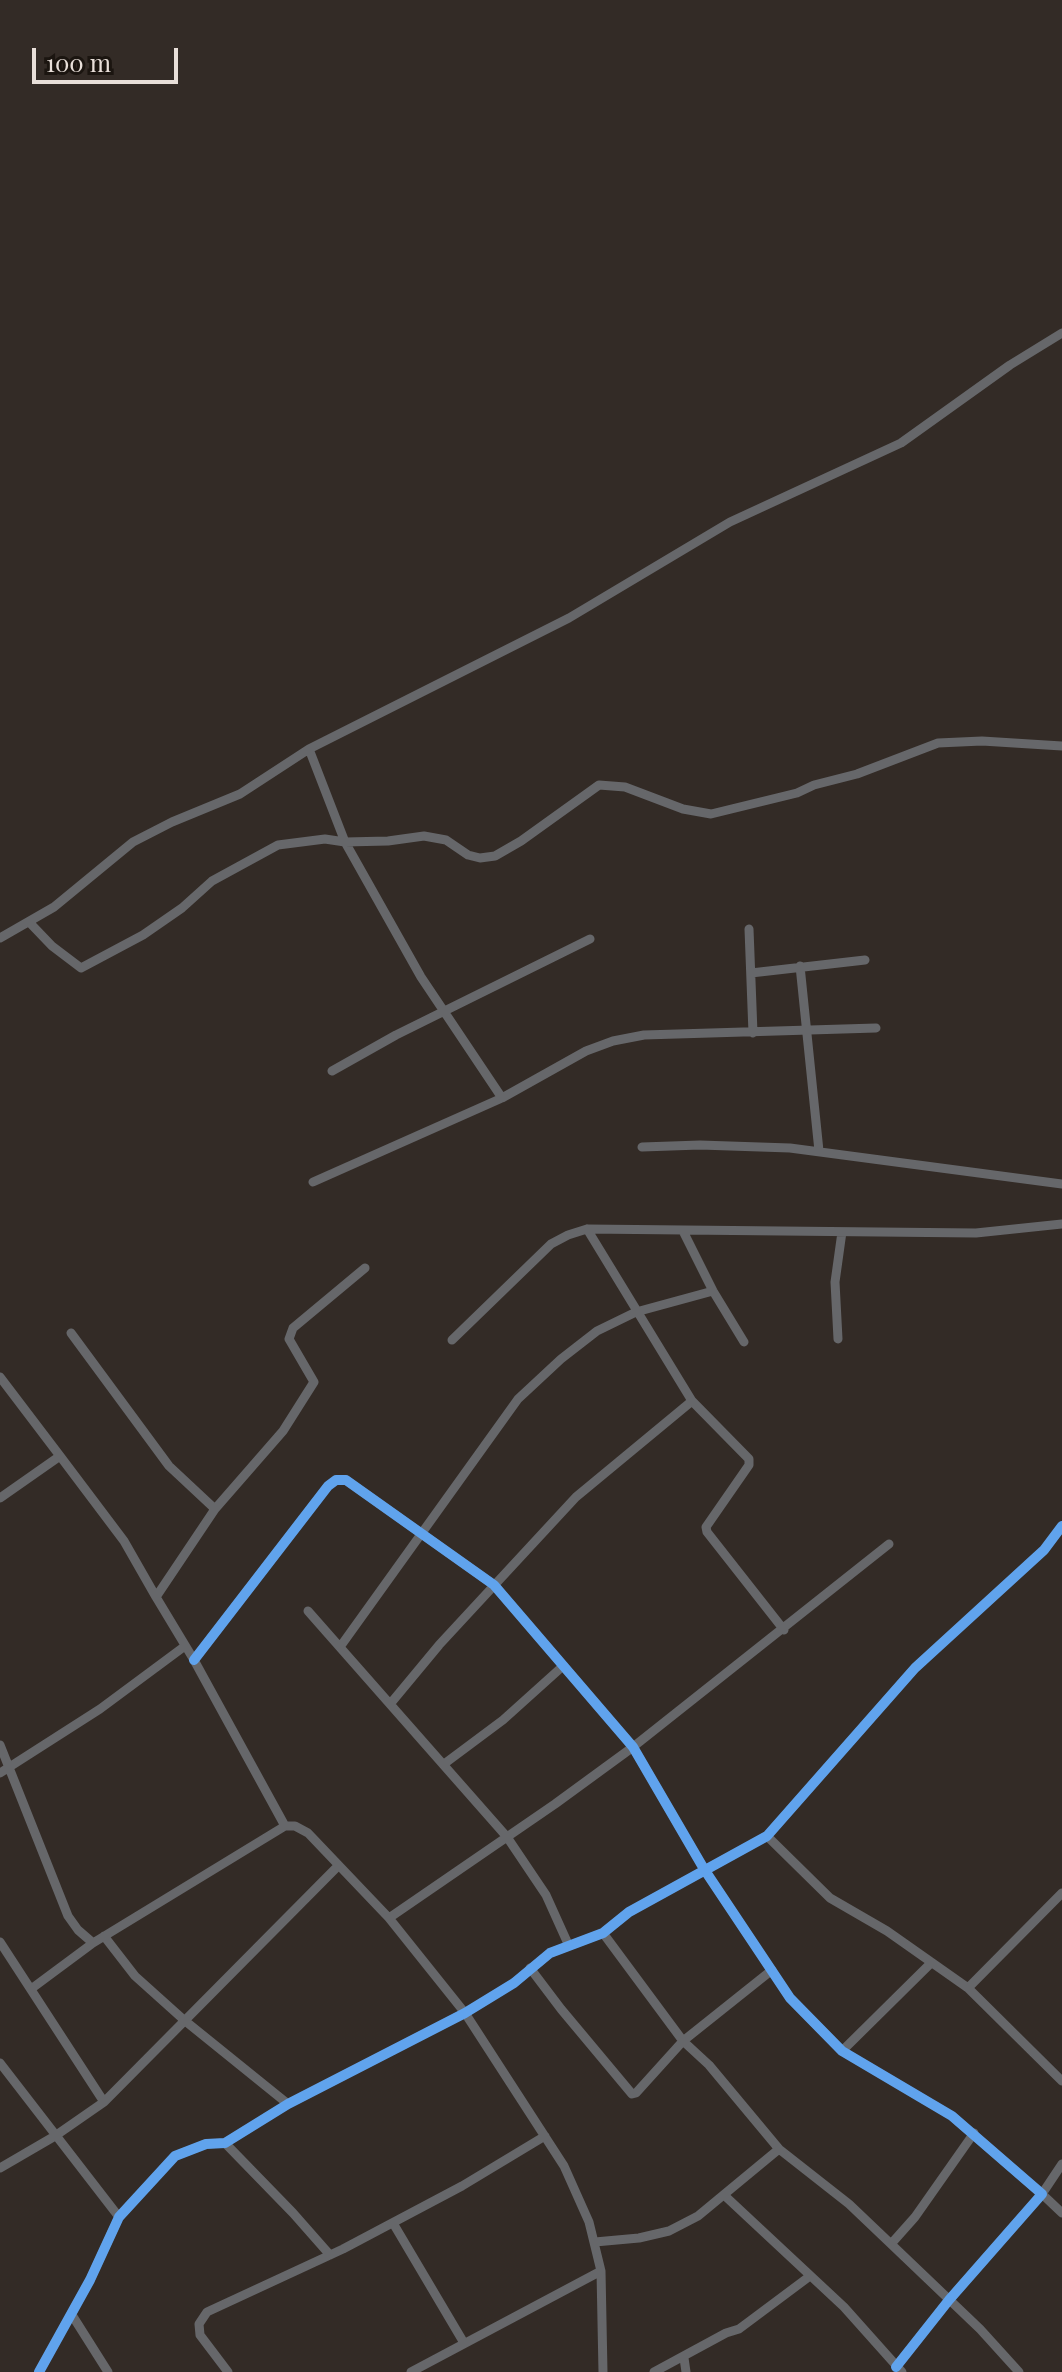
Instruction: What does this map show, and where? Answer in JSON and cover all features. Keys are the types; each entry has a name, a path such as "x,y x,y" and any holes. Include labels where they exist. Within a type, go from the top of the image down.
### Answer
{"street":[{"path":"0,938 75,891 133,842 172,822 226,801 309,749 569,618 730,522 901,443 1010,365 1062,333"},
{"path":"29,922 77,968 85,968 143,935 182,908 212,881 278,845 325,839 345,842 435,837 480,858 495,856 521,841 599,785 625,787 683,809 711,814 797,793 938,743 982,741 1062,746"},
{"path":"309,749 345,842 421,977 502,1098"},
{"path":"749,929 753,1033"},
{"path":"332,1071 396,1035 590,939"},
{"path":"751,973 865,960"},
{"path":"800,966 819,1151"},
{"path":"313,1182 502,1098 586,1051 613,1041 644,1035 876,1028"},
{"path":"642,1147 700,1145 819,1151 1062,1184"},
{"path":"452,1340 551,1244 587,1229 976,1233 1062,1224"},
{"path":"587,1229 692,1401 749,1459 749,1465 708,1521 707,1532 784,1630"},
{"path":"683,1231 713,1291 744,1342"},
{"path":"838,1339 835,1282 842,1232"},
{"path":"156,1597 215,1509 283,1431 314,1382 289,1339 293,1328 365,1268"},
{"path":"340,1647 518,1399 597,1331 636,1312 713,1291"},
{"path":"71,1333 169,1466 215,1509"},
{"path":"0,1377 124,1541 194,1660 285,1826"},
{"path":"390,1704 576,1497 692,1401"},
{"path":"0,1498 60,1456"},
{"path":"194,1660 328,1486 336,1480 346,1480 494,1585 633,1747 704,1869 790,1998 842,2051 952,2116 1062,2213"},
{"path":"39,2372 72,2315 119,2217 175,2156 206,2144 225,2143 288,2104 465,2013 514,1983 550,1953 603,1933 629,1912 767,1836 915,1668 1044,1550 1062,1526"},
{"path":"389,1918 633,1747 889,1544"},
{"path":"308,1611 507,1837 546,1895 569,1946"},
{"path":"4,1770 100,1709 185,1646"},
{"path":"444,1764 503,1720 563,1666"},
{"path":"0,1745 4,1770 68,1916 93,1943"},
{"path":"31,1989 93,1943 285,1826 295,1826 308,1833 389,1918 465,2013 564,2166 595,2242 601,2271 603,2372"},
{"path":"767,1836 830,1898 887,1931 968,1988 1062,2081"},
{"path":"0,2168 55,2136 104,2102 338,1866"},
{"path":"968,1988 1062,1893"},
{"path":"603,1933 683,2041 709,2065 779,2149 849,2204 988,2337 1019,2372"},
{"path":"104,1936 135,1976 288,2104"},
{"path":"0,1942 104,2102"},
{"path":"842,2051 931,1963"},
{"path":"530,1968 629,2093 636,2093 683,2041 772,1970"},
{"path":"1,2066 119,2217"},
{"path":"891,2244 915,2217 974,2133"},
{"path":"228,2372 200,2335 199,2324 207,2312 393,2223 545,2136"},
{"path":"225,2143 330,2255"},
{"path":"595,2242 639,2238 669,2231 698,2216 779,2149"},
{"path":"724,2195 844,2307 899,2369 949,2300 1042,2194 1062,2164"},
{"path":"393,2223 464,2343"},
{"path":"411,2372 601,2271"},
{"path":"654,2372 739,2329 810,2276"},
{"path":"72,2315 108,2372"},
{"path":"684,2358 686,2372"}],"cycle path":[{"path":"194,1660 328,1486 336,1480 346,1480 494,1585 633,1747 704,1869 790,1998 842,2051 952,2116 1042,2194 949,2300 896,2367"},
{"path":"39,2372 90,2280 119,2217 175,2156 206,2144 225,2143 288,2104 465,2013 514,1983 550,1953 603,1933 629,1912 767,1836 915,1668 1044,1550 1062,1526"}]}
